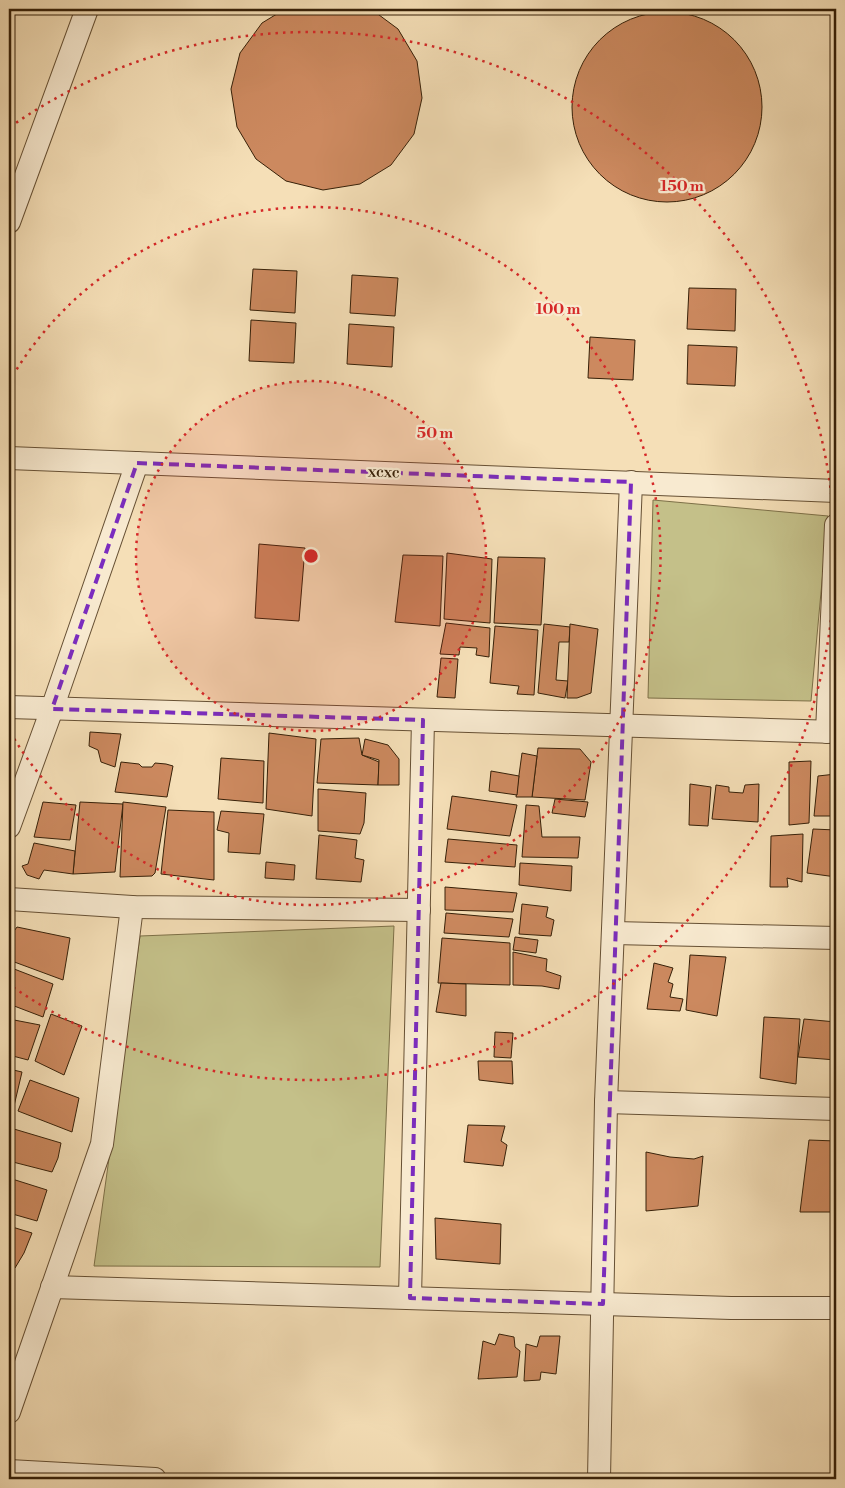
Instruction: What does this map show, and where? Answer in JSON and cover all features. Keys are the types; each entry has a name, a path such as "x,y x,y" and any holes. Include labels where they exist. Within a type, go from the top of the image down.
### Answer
{"street":[{"path":"9,222 87,9"},
{"name":"xcxc","path":"9,458 836,490"},
{"path":"9,827 137,463"},
{"path":"599,1479 606,1102 631,482"},
{"path":"9,707 831,732 836,525"},
{"path":"410,1298 423,720"},
{"path":"9,899 132,908 420,910"},
{"path":"9,1412 102,1144 132,908"},
{"path":"614,933 836,938"},
{"path":"606,1102 836,1109"},
{"path":"52,1287 731,1308 836,1308"},
{"path":"9,1471 85,1478 156,1479"}],"highlighted area":[{"path":"137,463 631,482 603,1304 410,1298 423,720 52,709"}],"shaded area":[{"path":"653,500 828,516 811,701 648,698"},
{"path":"394,926 380,1267 94,1266 140,936"}],"building":[{"path":"285,9 371,9 398,29 417,61 422,98 414,134 391,165 360,184 323,190 286,181 256,159 237,127 231,89 240,53 262,23"},
{"path":"667,12 703,19 720,28 734,40 746,54 755,71 762,107 755,143 746,160 734,174 720,186 703,195 667,202 631,195 614,186 600,174 588,160 579,143 572,107 579,71 588,54 600,40 614,28 631,19"},
{"path":"253,269 297,271 295,313 250,310"},
{"path":"352,275 398,278 395,316 350,313"},
{"path":"689,288 736,289 735,331 687,329"},
{"path":"251,320 296,323 294,363 249,361"},
{"path":"349,324 394,327 392,367 347,364"},
{"path":"590,337 635,340 633,380 588,378"},
{"path":"688,345 737,347 735,386 687,384"},
{"path":"259,544 305,548 299,621 255,618"},
{"path":"447,553 492,559 490,623 444,619"},
{"path":"403,555 443,556 440,626 395,622"},
{"path":"498,557 545,558 541,625 494,623"},
{"path":"446,623 490,628 489,657 476,655 477,648 460,647 459,655 440,654"},
{"path":"544,624 570,627 569,642 559,642 556,680 568,681 565,698 538,693"},
{"path":"570,624 598,629 591,693 577,698 567,698"},
{"path":"495,626 538,630 534,695 517,694 519,686 490,683"},
{"path":"441,658 458,659 455,698 437,697"},
{"path":"90,732 121,734 115,767 101,762 98,750 89,746"},
{"path":"269,733 316,739 312,816 266,809"},
{"path":"359,738 362,755 379,762 378,785 317,783 321,739"},
{"path":"365,739 388,745 399,759 399,785 378,785 379,760 362,755"},
{"path":"538,748 580,749 591,762 585,800 532,797"},
{"path":"522,753 537,756 532,797 516,797"},
{"path":"221,758 264,761 263,803 218,799"},
{"path":"811,761 809,823 789,825 789,762"},
{"path":"121,762 139,764 142,767 152,767 155,763 173,766 167,797 115,792"},
{"path":"491,771 519,776 517,795 489,791"},
{"path":"836,774 836,816 814,816 818,776"},
{"path":"690,784 711,787 708,826 689,825"},
{"path":"759,784 758,822 712,819 716,785 729,787 729,792 743,793 745,785"},
{"path":"318,789 366,793 364,823 360,834 318,831"},
{"path":"452,796 517,805 510,836 447,829"},
{"path":"555,799 588,802 585,817 552,813"},
{"path":"43,802 76,805 70,840 34,837"},
{"path":"80,802 123,804 115,872 73,874"},
{"path":"123,802 166,807 155,873 152,876 120,877"},
{"path":"526,805 539,806 542,837 580,837 578,858 522,857"},
{"path":"168,810 214,812 214,880 161,874"},
{"path":"221,811 264,814 260,854 228,852 229,833 217,830"},
{"path":"813,829 836,830 836,877 807,873"},
{"path":"803,834 802,882 787,878 788,887 770,887 771,836"},
{"path":"319,835 357,840 355,858 364,860 361,882 316,879"},
{"path":"448,839 517,845 515,867 445,862"},
{"path":"34,843 75,851 73,874 44,870 39,879 27,875 22,866 28,864"},
{"path":"266,862 295,865 294,880 265,878"},
{"path":"520,863 572,866 571,891 519,885"},
{"path":"445,887 517,893 513,912 445,910"},
{"path":"522,904 548,907 546,917 554,920 551,936 519,934"},
{"path":"446,913 513,919 509,937 444,933"},
{"path":"17,927 70,938 63,980 9,960 9,938"},
{"path":"515,937 538,940 536,953 513,950"},
{"path":"442,938 510,943 510,985 438,983"},
{"path":"513,952 547,959 546,971 561,976 559,989 542,986 513,985"},
{"path":"690,955 726,957 717,1016 686,1010"},
{"path":"654,963 673,968 668,982 673,984 670,997 683,999 680,1011 647,1009"},
{"path":"9,967 53,984 43,1017 9,1004"},
{"path":"441,983 466,984 466,1016 436,1012"},
{"path":"51,1014 82,1026 64,1075 35,1061"},
{"path":"764,1017 800,1019 796,1084 760,1078"},
{"path":"9,1019 40,1025 28,1060 9,1055"},
{"path":"804,1019 836,1022 836,1060 798,1057"},
{"path":"495,1032 513,1033 511,1058 494,1057"},
{"path":"478,1061 512,1061 513,1084 479,1080"},
{"path":"9,1069 22,1072 14,1106 9,1105"},
{"path":"30,1080 79,1098 72,1132 18,1111"},
{"path":"468,1125 505,1126 501,1141 507,1145 503,1166 464,1162"},
{"path":"14,1129 61,1143 58,1158 52,1172 9,1161 9,1141"},
{"path":"809,1140 836,1141 836,1212 800,1212"},
{"path":"646,1152 694,1159 703,1156 698,1206 646,1211"},
{"path":"9,1178 47,1190 37,1221 9,1213"},
{"path":"435,1218 501,1224 500,1264 436,1259"},
{"path":"9,1226 32,1233 24,1253 15,1268 9,1266"},
{"path":"499,1334 514,1337 515,1347 520,1351 517,1377 478,1379 483,1341 495,1345"},
{"path":"540,1336 560,1336 556,1374 541,1372 540,1380 524,1381 526,1344 537,1347"}]}
